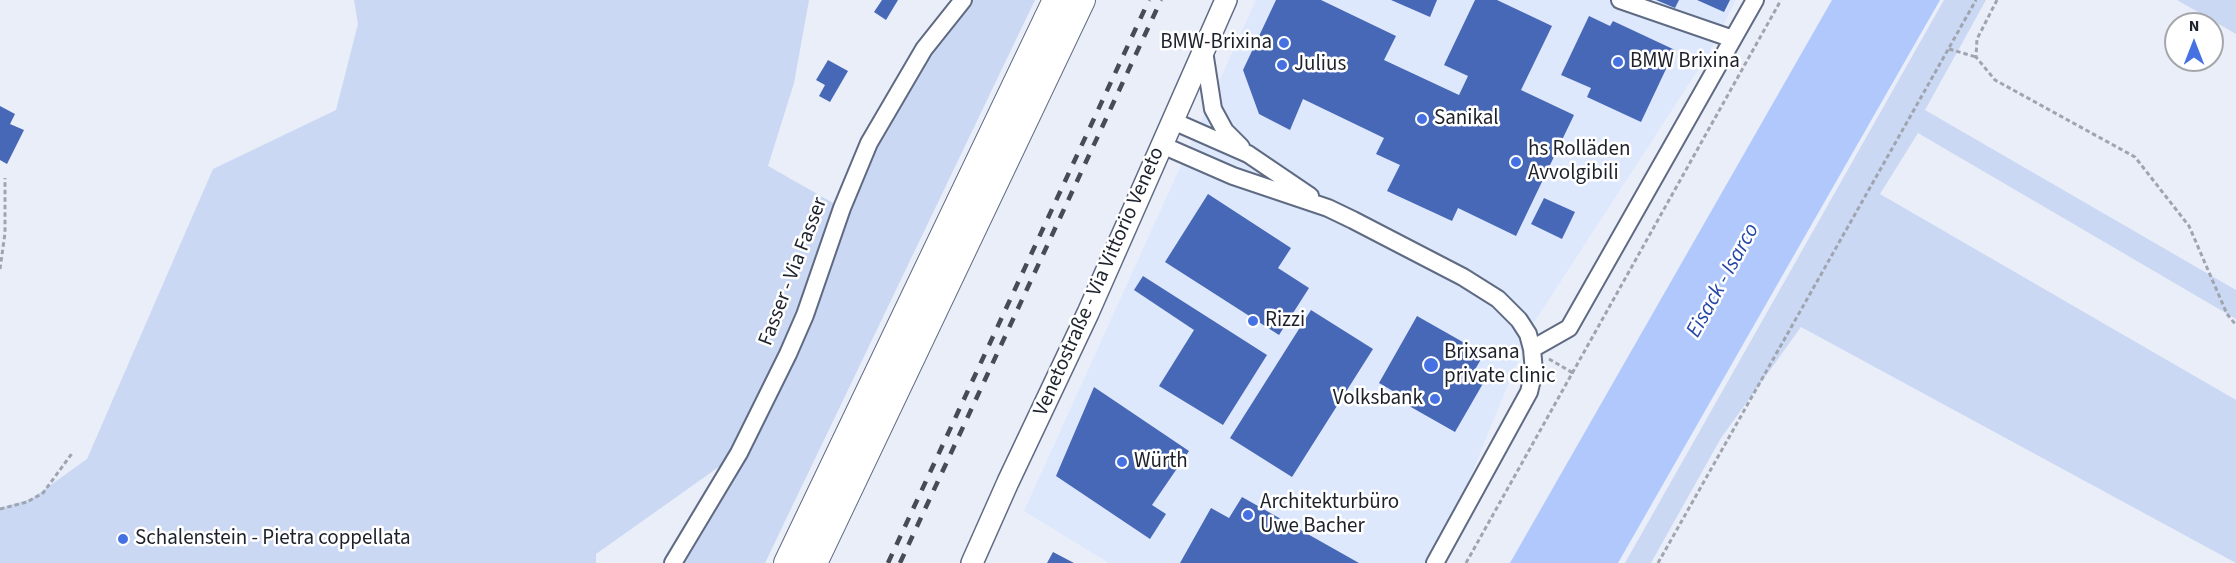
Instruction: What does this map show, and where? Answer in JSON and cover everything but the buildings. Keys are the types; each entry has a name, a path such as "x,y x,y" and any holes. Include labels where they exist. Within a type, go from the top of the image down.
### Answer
{"highway":[{"path":"787,563 1056,0"},
{"path":"814,563 1082,0"}],"main road":[{"name":"Venetostraße - Via Vittorio Veneto","path":"972,563 1088,313 1226,0"}],"street":[{"name":"Fasser - Via Fasser","path":"673,563 739,453 788,354 805,315 842,208 869,143 924,49 963,0"},
{"path":"1620,0 1733,39"},
{"path":"1532,349 1569,328 1755,0"},
{"path":"1204,51 1213,108 1225,131 1248,154"},
{"path":"1173,121 1248,154 1328,208 1463,277 1498,299 1520,320 1528,334 1532,349 1534,370 1528,392 1436,563"},
{"path":"1162,144 1233,176 1328,208"}],"path":[{"path":"1466,563 1781,0"},
{"path":"1658,563 1976,0"},
{"path":"1976,57 1977,39 1997,0"},
{"path":"1949,49 1976,57 1995,80 2134,157 2189,226 2227,314 2236,326"},
{"path":"0,269 5,233 5,178"},
{"path":"1532,349 1573,373"},
{"path":"0,509 27,502 43,493 73,452"}],"shaded area":[{"path":"354,0 809,0 794,83 768,166 842,208 869,143 963,0 1035,0 765,563 673,563 737,454 596,554 596,563 0,563 0,508 31,499 87,459 213,169 336,110 358,24"},
{"path":"1256,0 1736,0 1709,53 1533,324 1435,563 1109,563 1024,511"},
{"path":"1944,0 1986,0 1925,110 2236,290 2236,319 1918,133 1880,194 2236,400 2236,563 1801,327 1721,438 1651,563 1625,563"},
{"path":"2177,0 2236,0 2236,34 2224,27 2224,12 2198,12"}],"water":[{"name":"Eisack - Isarco","path":"1832,0 1940,0 1618,563 1510,563"}],"railway":[{"path":"888,563 1149,0"},
{"path":"900,563 1161,0"}],"place":[{"name":"BMW-Brixina","path":"1284,43"},
{"name":"BMW Brixina","path":"1618,62"},
{"name":"Julius","path":"1282,65"},
{"name":"Sanikal","path":"1422,119"},
{"name":"hs Rolläden Avvolgibili","path":"1516,162"},
{"name":"Rizzi","path":"1253,321"},
{"name":"Brixsana private clinic","path":"1431,365"},
{"name":"Volksbank","path":"1435,399"},
{"name":"Würth","path":"1122,462"},
{"name":"Architekturbüro Uwe Bacher","path":"1248,515"},
{"name":"Schalenstein - Pietra coppellata","path":"123,539"}]}
